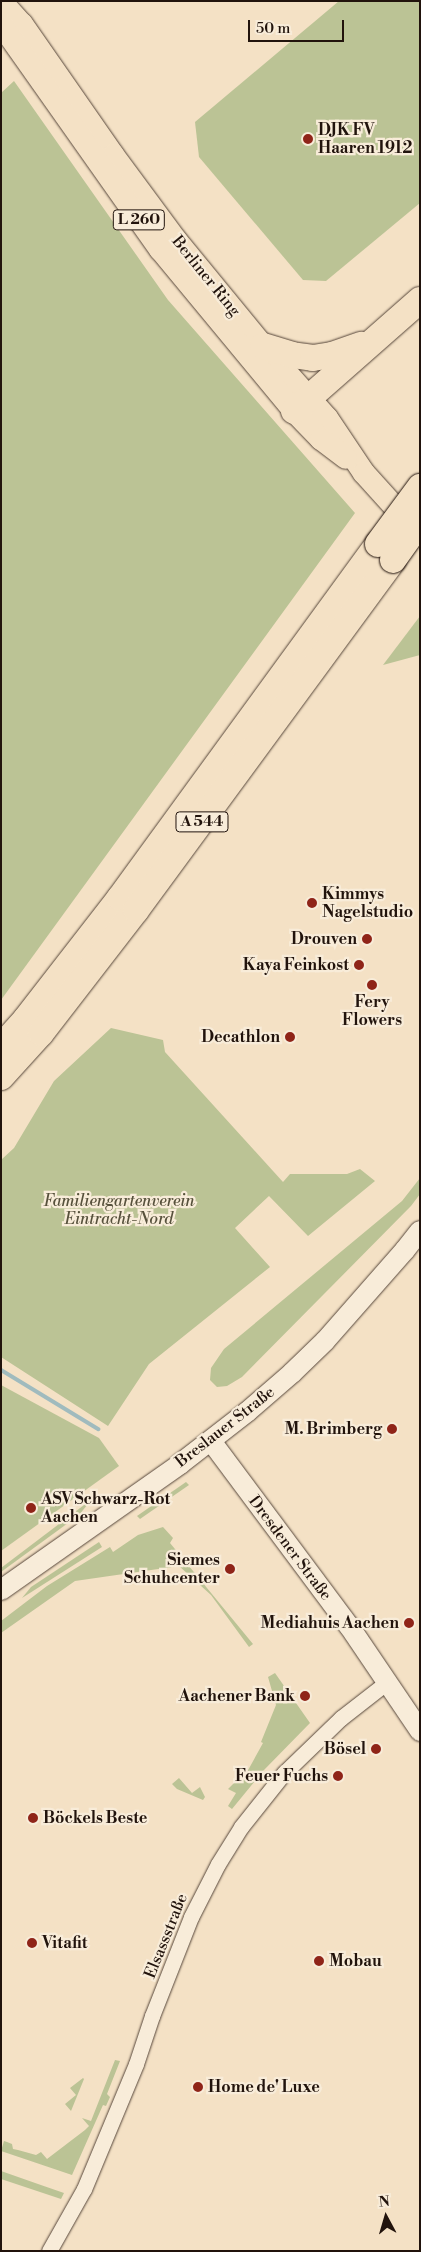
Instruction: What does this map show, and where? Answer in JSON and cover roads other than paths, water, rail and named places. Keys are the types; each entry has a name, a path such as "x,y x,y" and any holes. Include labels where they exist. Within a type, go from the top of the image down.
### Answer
{"highway":[{"path":"301,404 420,300"},
{"path":"263,346 292,355 313,358 332,355 369,343"},
{"name":"A 544","path":"1,1077 41,1033 130,918 386,552 420,487"},
{"name":"A 544","path":"1,1046 26,1019 386,552 420,522"}],"main road":[{"name":"Berliner Ring","path":"1,1 27,32 113,155 176,240 263,346 301,404"},
{"name":"Berliner Ring","path":"1,24 160,249 301,404 327,418 364,473 420,536"},
{"name":"Breslauer Straße","path":"1,1590 210,1441 292,1373 325,1340 420,1231"},
{"name":"Dresdener Straße","path":"210,1441 300,1560 420,1731"}],"street":[{"name":"Elsassstraße","path":"49,2251 84,2189 136,2064 152,2016 192,1917 218,1864 241,1827 284,1772 336,1723 387,1682"}],"waterway":[{"path":"1,1370 98,1429"}],"place":[{"name":"DJK FV Haaren 1912","path":"308,139"},
{"name":"Kimmys Nagelstudio","path":"312,903"},
{"name":"Drouven","path":"367,939"},
{"name":"Kaya Feinkost","path":"359,965"},
{"name":"Fery Flowers","path":"372,985"},
{"name":"Decathlon","path":"290,1037"},
{"name":"M. Brimberg","path":"392,1429"},
{"name":"ASV Schwarz-Rot Aachen","path":"31,1508"},
{"name":"Siemes Schuhcenter","path":"230,1569"},
{"name":"Mediahuis Aachen","path":"409,1623"},
{"name":"Aachener Bank","path":"305,1696"},
{"name":"Bösel","path":"376,1749"},
{"name":"Feuer Fuchs","path":"338,1776"},
{"name":"Böckels Beste","path":"33,1818"},
{"name":"Vitafit","path":"32,1943"},
{"name":"Mobau","path":"319,1961"},
{"name":"Home de' Luxe","path":"198,2087"}],"park label":[{"name":"Familiengartenverein Eintracht-Nord","path":"119,1210"}]}
